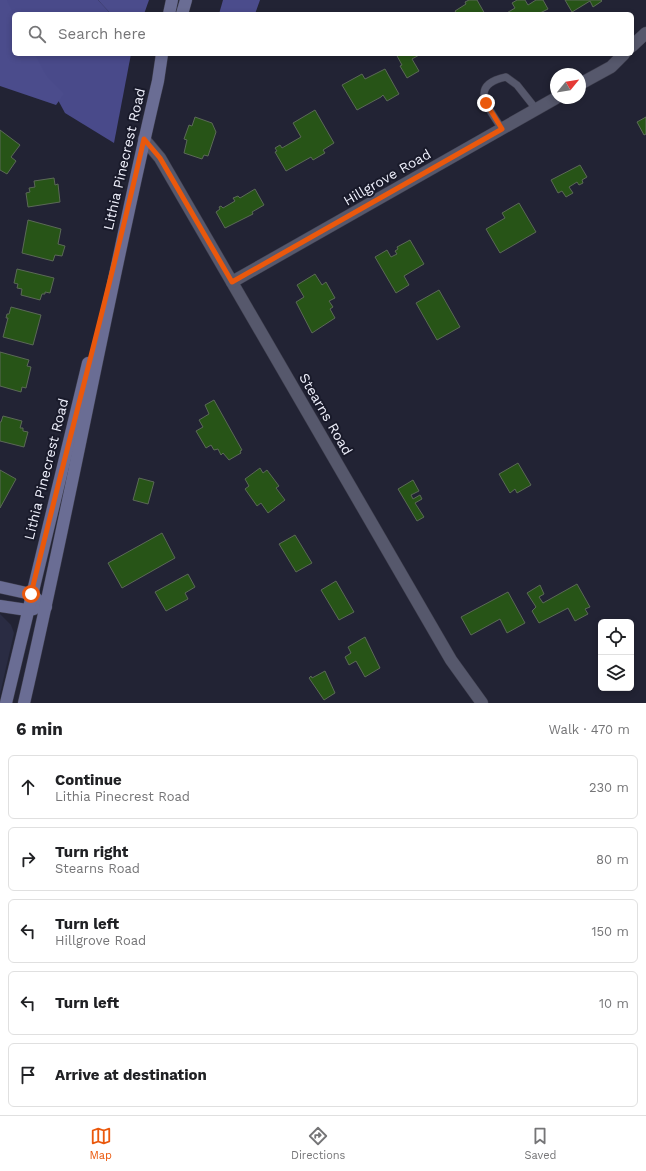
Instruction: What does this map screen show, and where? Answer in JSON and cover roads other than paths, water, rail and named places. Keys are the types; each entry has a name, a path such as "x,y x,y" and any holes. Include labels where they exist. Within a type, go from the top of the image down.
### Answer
{"main road":[{"path":"169,12 172,0"},
{"path":"183,12 186,0"},
{"name":"Lithia Pinecrest Road","path":"24,703 46,607 120,244 158,80 162,56"},
{"name":"Lithia Pinecrest Road","path":"158,80 166,56"},
{"name":"Lithia Pinecrest Road","path":"6,703 27,610 83,383 120,244"},
{"path":"0,587 31,594 46,607"},
{"path":"2,606 27,610 46,607"},
{"path":"2,606 14,616 22,632"}],"street":[{"path":"634,44 646,33"},
{"path":"586,81 611,67 622,56"},
{"name":"Hillgrove Road","path":"232,282 550,101"},
{"name":"Stearns Road","path":"144,139 160,158 451,660 482,703"}],"lane":[{"path":"502,129 486,103 483,94 484,88 494,79 506,76 517,85 536,109"}]}
